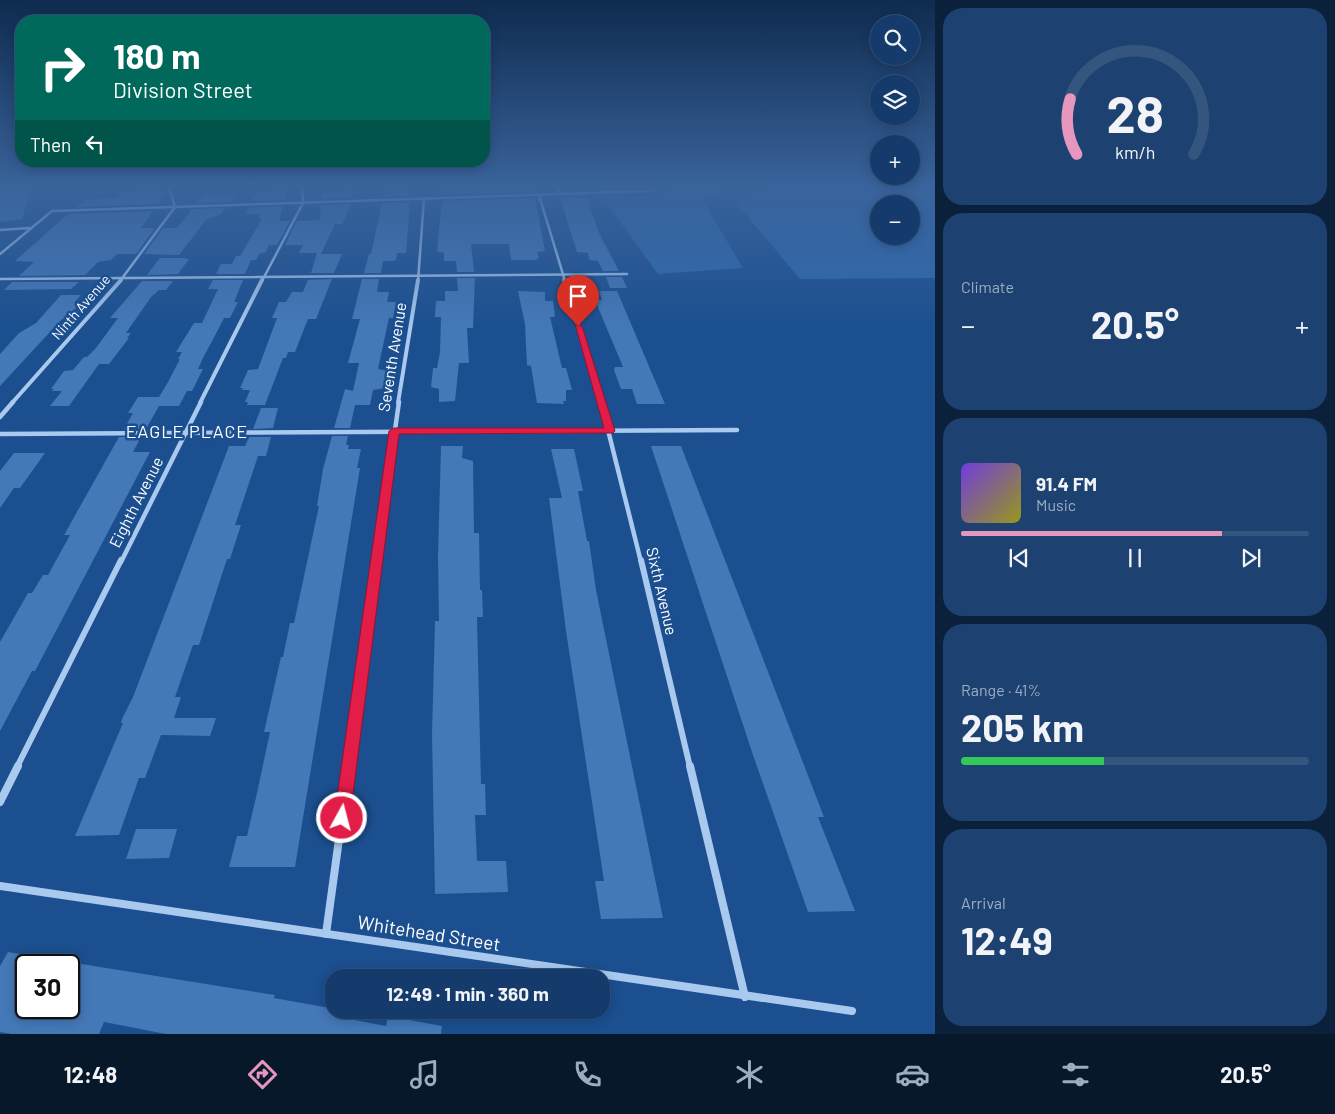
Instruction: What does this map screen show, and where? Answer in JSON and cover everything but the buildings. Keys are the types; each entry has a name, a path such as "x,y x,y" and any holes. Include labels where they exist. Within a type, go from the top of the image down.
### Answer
{"street":[{"path":"0,254 22,234"},
{"name":"Ninth Avenue","path":"0,417 123,277 155,234"},
{"name":"Eighth Avenue","path":"0,802 286,234"},
{"name":"Seventh Avenue","path":"326,934 394,431 419,274 422,234"},
{"name":"Sixth Avenue","path":"550,234 610,431 745,997"},
{"path":"0,279 419,274 627,274"},
{"path":"0,434 736,430"},
{"name":"Whitehead Street","path":"0,886 745,997 852,1011"}],"shaded area":[{"path":"629,234 723,234 743,268 658,274"},
{"path":"763,234 870,234 870,245 920,245 920,234 935,234 935,278 800,279"}],"district":[{"name":"EAGLE PLACE","path":"187,432"}],"route":[{"path":"342,818 394,431 610,431 578,326"}]}
